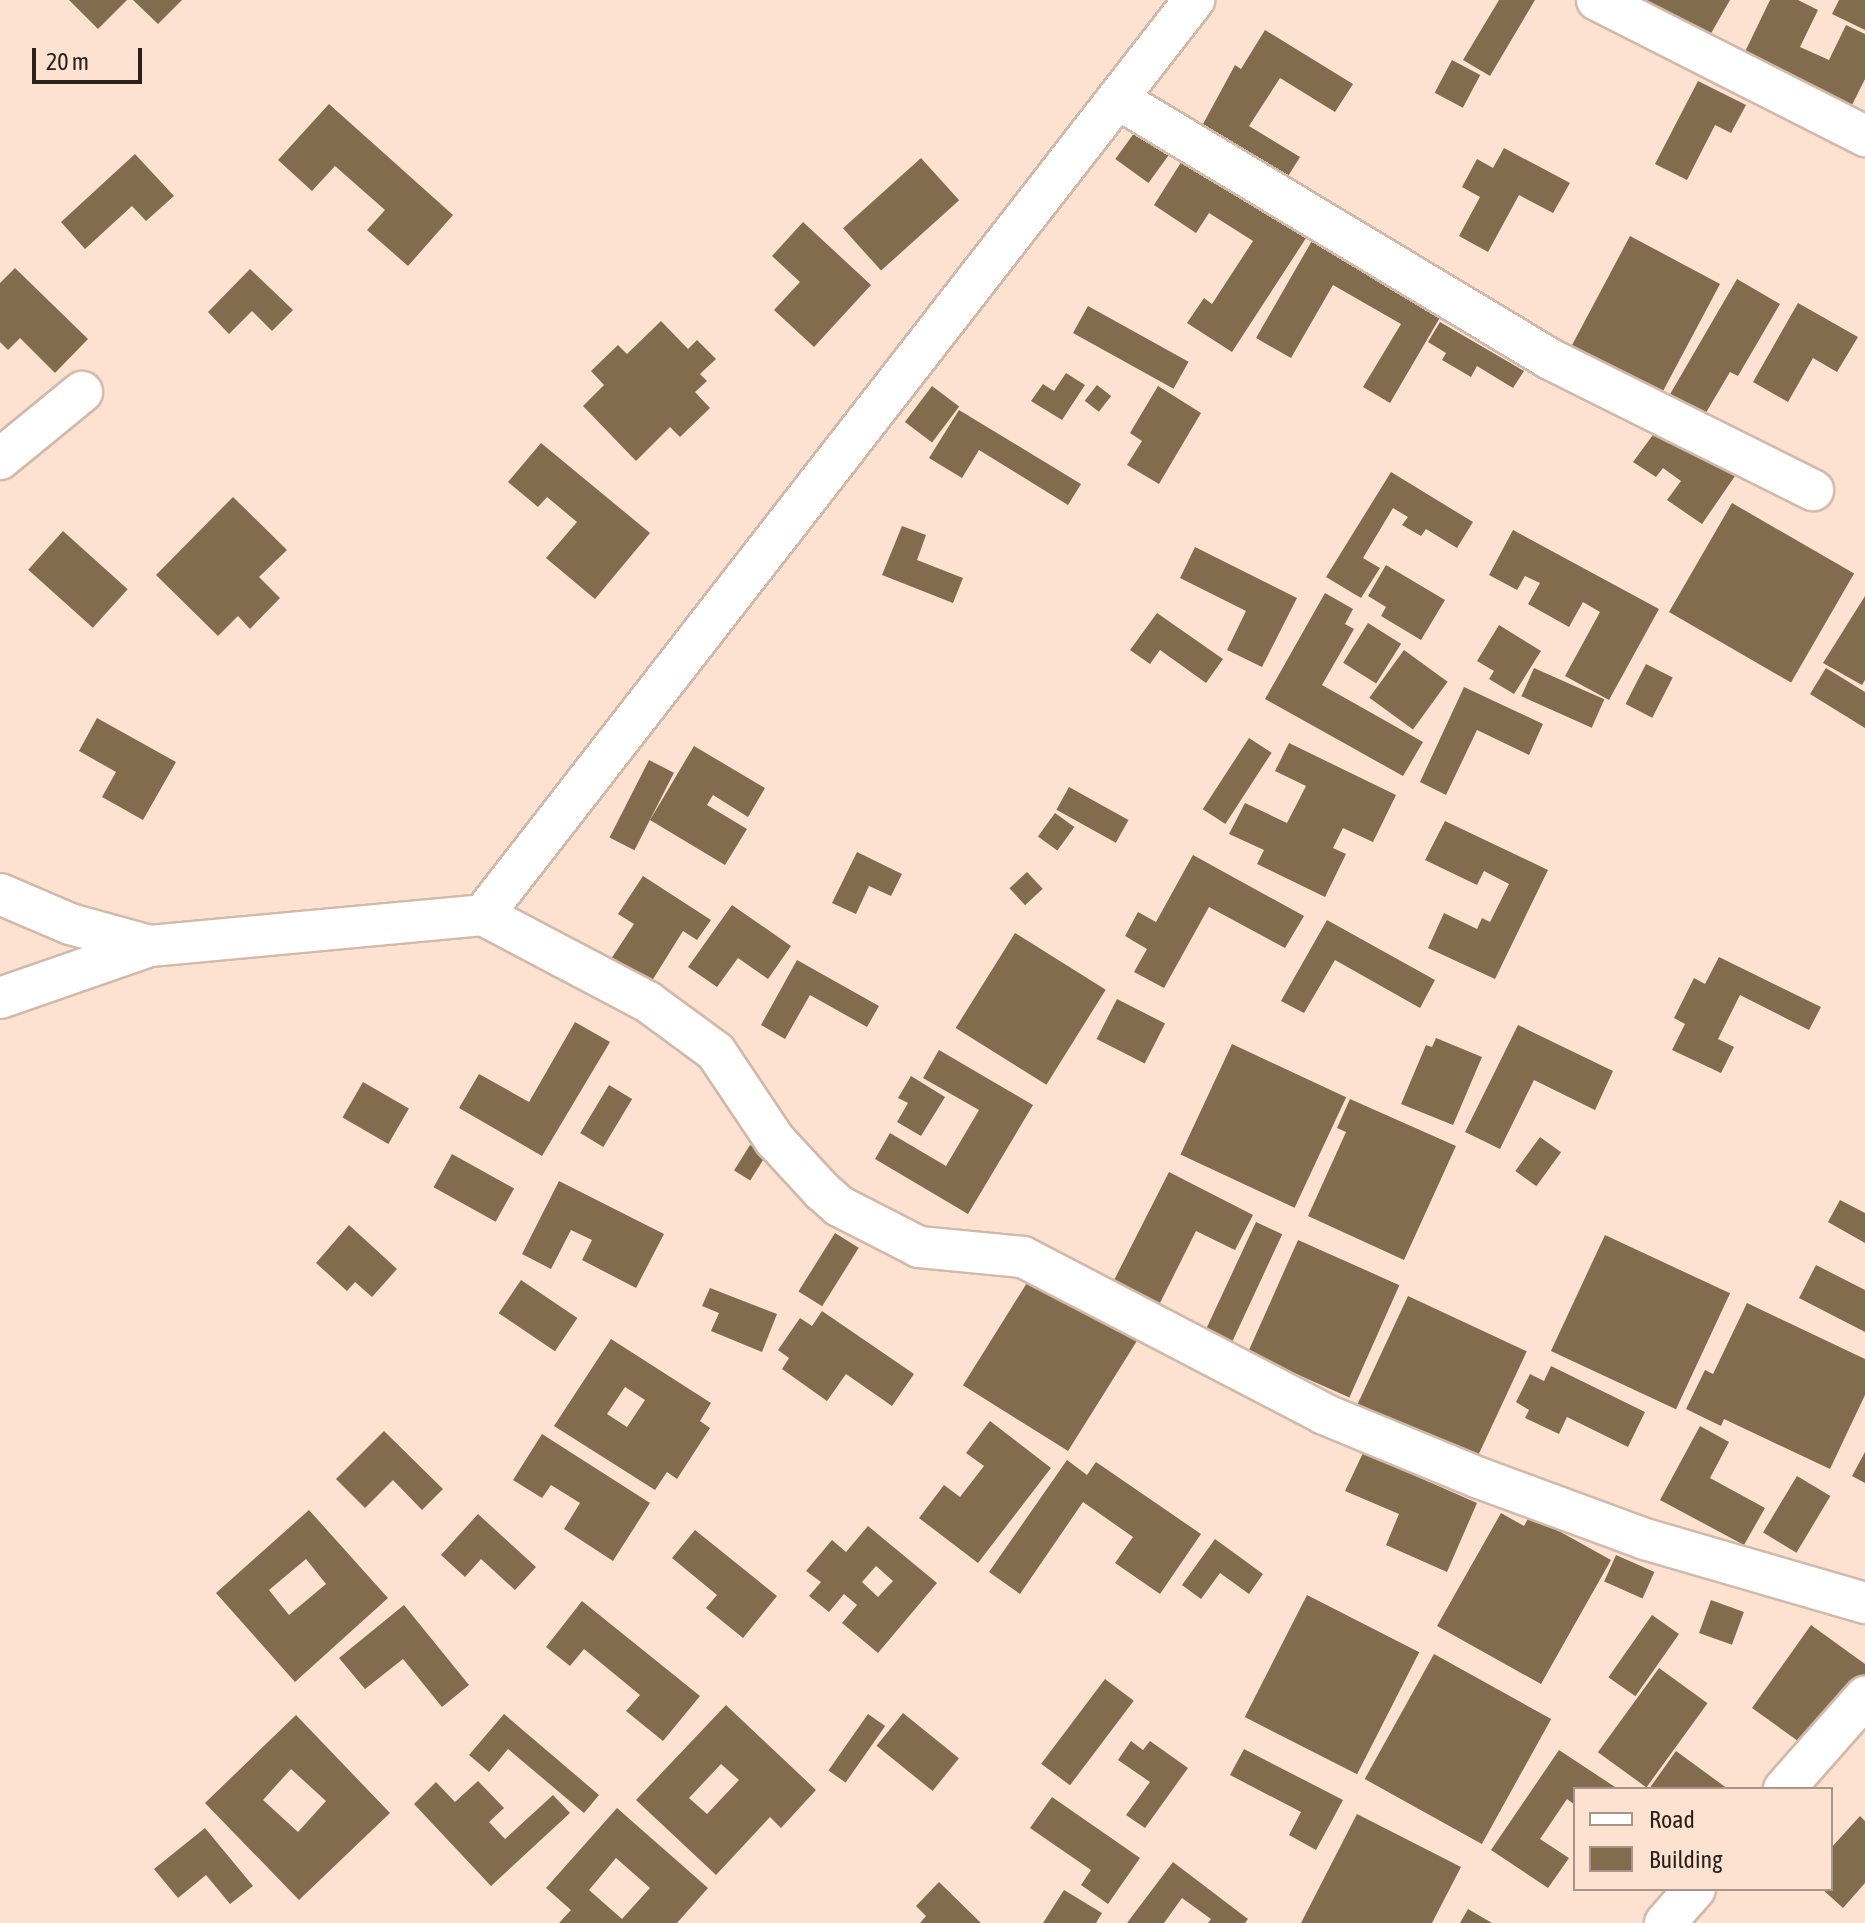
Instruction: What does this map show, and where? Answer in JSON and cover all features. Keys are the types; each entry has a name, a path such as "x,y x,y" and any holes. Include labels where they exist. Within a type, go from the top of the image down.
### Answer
{"street":[{"path":"483,915 1194,0"},
{"path":"1597,0 1865,136"},
{"path":"1118,99 1550,359 1813,490"},
{"path":"0,459 82,392"},
{"path":"0,894 70,924 150,946"},
{"path":"0,998 150,946 483,915 648,1002 716,1052 775,1140 822,1191 839,1206 919,1247 1023,1257 1324,1414 1479,1478 1645,1539 1865,1603"},
{"path":"1786,1787 1865,1697"},
{"path":"1665,1923 1693,1891"}],"building":[{"path":"69,0 127,0 98,29"},
{"path":"133,0 182,0 158,24"},
{"path":"1499,0 1535,0 1490,76 1463,60"},
{"path":"1641,0 1730,0 1701,51"},
{"path":"1770,0 1798,0 1818,10 1800,47 1829,60 1846,25 1865,34 1865,79 1849,111 1741,60"},
{"path":"1839,0 1865,0 1865,30 1832,14"},
{"path":"1265,30 1353,84 1335,112 1280,78 1249,126 1300,157 1280,189 1196,137 1235,65 1241,69"},
{"path":"1452,60 1480,75 1463,108 1435,93"},
{"path":"1698,81 1746,105 1731,133 1715,125 1687,180 1655,164"},
{"path":"329,104 453,215 408,266 367,230 385,210 335,166 312,191 278,160"},
{"path":"1140,125 1173,149 1148,183 1115,159"},
{"path":"1504,148 1570,183 1553,213 1519,195 1488,252 1459,236 1480,197 1462,187 1477,159 1493,168"},
{"path":"1187,153 1310,232 1232,352 1187,323 1204,298 1212,304 1253,241 1209,213 1196,233 1154,205"},
{"path":"135,154 174,196 146,221 132,206 85,249 61,222"},
{"path":"921,158 959,200 881,271 843,228"},
{"path":"803,222 871,285 814,347 774,310 800,282 772,256"},
{"path":"1630,236 1720,284 1662,393 1572,345"},
{"path":"1313,239 1442,314 1390,403 1363,387 1401,324 1333,285 1291,358 1256,338"},
{"path":"15,268 88,339 55,373 20,338 8,350 0,342 0,283"},
{"path":"250,269 293,310 272,331 252,311 229,334 208,312"},
{"path":"1737,279 1780,304 1738,376 1730,372 1704,416 1669,396"},
{"path":"1798,303 1858,337 1837,372 1813,358 1788,402 1753,382"},
{"path":"1088,306 1189,362 1174,389 1073,333"},
{"path":"661,321 688,349 697,340 716,359 700,374 707,381 695,392 710,408 680,437 670,427 636,461 583,406 604,385 591,371 618,345 627,354"},
{"path":"1440,322 1524,371 1513,388 1477,366 1471,377 1442,360 1446,353 1428,342"},
{"path":"1066,373 1085,385 1062,420 1031,401 1043,384 1054,391"},
{"path":"1097,385 1111,396 1099,412 1085,401"},
{"path":"932,386 959,406 932,442 905,422"},
{"path":"1158,386 1201,413 1159,484 1127,465 1142,441 1130,433"},
{"path":"959,410 1081,484 1068,505 979,450 962,478 929,458"},
{"path":"1661,424 1735,476 1702,524 1667,500 1681,481 1663,468 1656,477 1633,462"},
{"path":"541,443 650,533 595,599 546,558 577,522 547,497 538,507 508,482"},
{"path":"1391,472 1473,522 1457,548 1426,529 1421,536 1402,525 1408,517 1393,508 1363,558 1380,568 1361,598 1326,577"},
{"path":"233,497 287,550 259,577 280,598 250,629 238,616 218,636 156,575"},
{"path":"1732,503 1854,574 1791,683 1669,612"},
{"path":"902,526 926,535 917,560 963,578 953,603 882,575"},
{"path":"1513,530 1659,609 1609,700 1565,676 1600,612 1583,602 1569,627 1528,604 1540,583 1525,576 1517,590 1489,575"},
{"path":"63,531 128,589 93,628 28,570"},
{"path":"1195,547 1297,598 1262,667 1227,650 1246,611 1180,578"},
{"path":"1386,565 1445,600 1421,640 1381,616 1386,607 1368,596"},
{"path":"1325,593 1353,609 1345,624 1354,629 1322,685 1423,742 1403,776 1265,699"},
{"path":"1865,596 1865,680 1862,685 1823,663"},
{"path":"1157,613 1223,659 1206,683 1160,650 1150,664 1130,650"},
{"path":"1368,623 1401,644 1376,684 1343,663"},
{"path":"1499,625 1541,651 1514,694 1489,679 1494,671 1477,661"},
{"path":"1404,650 1448,682 1413,729 1369,698"},
{"path":"1646,664 1673,678 1652,718 1626,704"},
{"path":"1534,668 1604,699 1592,728 1521,696"},
{"path":"1826,668 1865,692 1865,728 1810,694"},
{"path":"1464,687 1543,724 1529,755 1477,730 1446,795 1420,782"},
{"path":"97,718 176,762 143,820 102,797 116,772 79,751"},
{"path":"1249,738 1272,753 1225,824 1203,809"},
{"path":"1289,743 1396,795 1373,842 1343,828 1333,848 1346,854 1325,897 1257,864 1264,850 1229,834 1245,803 1287,823 1306,786 1275,771"},
{"path":"694,746 765,788 748,817 713,795 707,805 747,829 725,865 650,820"},
{"path":"649,760 674,773 634,850 610,838"},
{"path":"1069,787 1128,820 1116,843 1056,810"},
{"path":"1055,813 1074,827 1057,851 1038,836"},
{"path":"1445,821 1548,870 1495,979 1428,948 1444,913 1477,929 1482,918 1490,922 1509,884 1484,871 1477,885 1425,860"},
{"path":"857,852 902,874 891,896 869,886 856,914 832,903"},
{"path":"1193,855 1304,916 1285,948 1209,907 1164,988 1134,972 1147,949 1125,936 1138,912 1156,922"},
{"path":"1027,872 1043,889 1025,905 1009,888"},
{"path":"643,876 711,920 697,940 683,931 650,984 611,959 634,924 618,914"},
{"path":"732,905 791,946 768,979 738,958 717,987 688,967"},
{"path":"1327,920 1435,980 1420,1008 1335,960 1304,1013 1281,1001"},
{"path":"1015,933 1106,990 1046,1085 956,1028"},
{"path":"1719,957 1821,1007 1809,1030 1740,995 1718,1039 1734,1047 1721,1073 1672,1050 1685,1024 1674,1018 1694,978 1705,984"},
{"path":"797,960 879,1006 867,1027 810,995 785,1039 761,1025"},
{"path":"1117,999 1165,1024 1145,1064 1097,1039"},
{"path":"575,1022 610,1042 542,1156 459,1108 479,1074 529,1102"},
{"path":"1518,1025 1613,1071 1595,1110 1534,1080 1500,1149 1465,1132"},
{"path":"1436,1038 1482,1057 1453,1125 1401,1104 1426,1045 1432,1047"},
{"path":"1232,1044 1346,1097 1295,1208 1180,1155"},
{"path":"939,1050 1033,1105 968,1214 875,1159 890,1133 946,1166 979,1110 923,1078"},
{"path":"911,1076 945,1097 921,1136 897,1122 908,1103 898,1098"},
{"path":"363,1082 409,1108 388,1144 343,1118"},
{"path":"609,1085 632,1099 603,1147 580,1133"},
{"path":"1350,1099 1456,1146 1404,1260 1308,1216 1346,1132 1337,1128"},
{"path":"1540,1137 1561,1152 1536,1186 1515,1171"},
{"path":"750,1145 766,1155 750,1181 734,1170"},
{"path":"452,1154 514,1188 496,1222 434,1187"},
{"path":"1169,1172 1253,1215 1235,1250 1196,1231 1156,1311 1110,1288"},
{"path":"559,1181 664,1234 636,1288 582,1260 592,1240 571,1230 551,1269 522,1254"},
{"path":"1840,1200 1865,1213 1865,1243 1828,1222"},
{"path":"1256,1222 1282,1234 1231,1344 1205,1332"},
{"path":"349,1225 397,1269 372,1297 355,1282 347,1291 316,1263"},
{"path":"835,1233 859,1248 822,1306 798,1292"},
{"path":"1605,1235 1730,1293 1676,1409 1551,1351"},
{"path":"1298,1240 1399,1285 1349,1398 1248,1352"},
{"path":"1816,1265 1865,1290 1865,1332 1799,1298"},
{"path":"1035,1270 1140,1336 1068,1451 963,1385"},
{"path":"521,1280 577,1318 555,1351 499,1313"},
{"path":"710,1288 777,1314 762,1352 711,1331 719,1313 702,1306"},
{"path":"1408,1296 1527,1351 1476,1460 1357,1405"},
{"path":"1747,1303 1865,1359 1865,1395 1830,1469 1724,1419 1721,1426 1686,1409 1705,1370 1713,1374"},
{"path":"822,1311 914,1374 892,1406 846,1374 827,1401 782,1369 789,1358 778,1350 800,1318 812,1326"},
{"path":"611,1339 711,1403 700,1421 710,1428 677,1479 667,1472 655,1490 554,1426","holes":["625,1387 645,1400 627,1427 607,1414"]},
{"path":"1551,1366 1645,1412 1628,1447 1567,1417 1559,1434 1525,1418 1529,1410 1516,1402 1530,1374 1544,1381"},
{"path":"990,1421 1051,1468 978,1563 919,1518 944,1485 960,1497 984,1466 966,1453"},
{"path":"1700,1426 1729,1442 1710,1478 1765,1508 1744,1545 1660,1500"},
{"path":"384,1431 443,1489 422,1510 393,1480 365,1508 336,1479"},
{"path":"542,1434 650,1503 613,1561 564,1529 580,1503 551,1485 542,1498 513,1480"},
{"path":"1865,1452 1865,1483 1852,1476"},
{"path":"1363,1453 1477,1503 1447,1572 1386,1545 1399,1514 1345,1491"},
{"path":"1067,1460 1087,1475 1096,1462 1201,1534 1160,1594 1115,1563 1133,1537 1083,1502 1020,1594 989,1572"},
{"path":"1797,1476 1830,1496 1796,1553 1763,1533"},
{"path":"309,1510 388,1598 295,1682 216,1593","holes":["306,1559 326,1584 289,1615 269,1590"]},
{"path":"1501,1513 1524,1526 1530,1515 1611,1560 1541,1684 1437,1626"},
{"path":"478,1514 536,1567 515,1590 481,1559 465,1577 441,1555"},
{"path":"868,1526 937,1583 878,1653 842,1623 857,1605 844,1594 829,1612 809,1596 821,1582 806,1571 832,1540 846,1552","holes":["876,1566 893,1581 878,1597 862,1582"]},
{"path":"695,1530 777,1596 743,1638 706,1608 717,1595 672,1558"},
{"path":"1215,1539 1263,1574 1249,1594 1220,1573 1201,1599 1182,1585"},
{"path":"1616,1555 1654,1572 1643,1599 1604,1581"},
{"path":"1307,1595 1419,1652 1357,1774 1245,1717"},
{"path":"1711,1600 1744,1612 1732,1645 1699,1633"},
{"path":"582,1601 700,1696 663,1741 626,1711 640,1695 584,1649 570,1666 546,1647"},
{"path":"404,1605 469,1685 442,1707 403,1659 365,1689 339,1658"},
{"path":"1652,1615 1679,1634 1635,1696 1608,1677"},
{"path":"1811,1625 1865,1664 1865,1678 1805,1746 1752,1708"},
{"path":"1434,1654 1551,1719 1482,1844 1365,1779"},
{"path":"1659,1668 1708,1703 1646,1787 1598,1752"},
{"path":"1105,1679 1134,1701 1070,1785 1041,1764"},
{"path":"726,1705 816,1790 781,1828 770,1817 716,1875 636,1800","holes":["721,1764 739,1780 707,1814 689,1798"]},
{"path":"903,1713 959,1758 933,1791 877,1746"},
{"path":"504,1714 599,1795 584,1813 508,1749 489,1772 469,1755"},
{"path":"868,1714 885,1726 846,1783 828,1771"},
{"path":"296,1715 390,1813 299,1900 205,1803","holes":["291,1769 326,1801 298,1832 263,1800"]},
{"path":"1131,1741 1143,1750 1150,1741 1188,1768 1145,1828 1126,1815 1150,1782 1118,1760"},
{"path":"1244,1749 1343,1800 1316,1850 1289,1835 1301,1812 1230,1775"},
{"path":"1559,1750 1615,1787 1573,1787 1573,1804 1567,1799 1540,1839 1569,1858 1548,1888 1491,1850"},
{"path":"1676,1751 1725,1787 1650,1787"},
{"path":"478,1781 504,1808 489,1822 505,1839 553,1795 570,1813 491,1886 414,1804 436,1782 455,1802"},
{"path":"1052,1797 1140,1858 1108,1904 1081,1885 1091,1870 1030,1828"},
{"path":"617,1808 708,1888 677,1923 559,1923 571,1910 546,1888","holes":["616,1858 650,1888 622,1919 589,1890"]},
{"path":"1357,1814 1461,1867 1432,1923 1301,1923"},
{"path":"1860,1816 1865,1821 1865,1883 1843,1908 1824,1891 1833,1891 1833,1846"},
{"path":"205,1828 253,1886 230,1904 206,1875 178,1898 154,1869"},
{"path":"1173,1862 1248,1919 1245,1923 1208,1923 1211,1919 1182,1898 1164,1923 1127,1923"},
{"path":"939,1882 981,1923 920,1923 926,1916 916,1906"},
{"path":"1064,1890 1102,1913 1096,1923 1043,1923"},
{"path":"1468,1909 1492,1923 1460,1923"}]}
